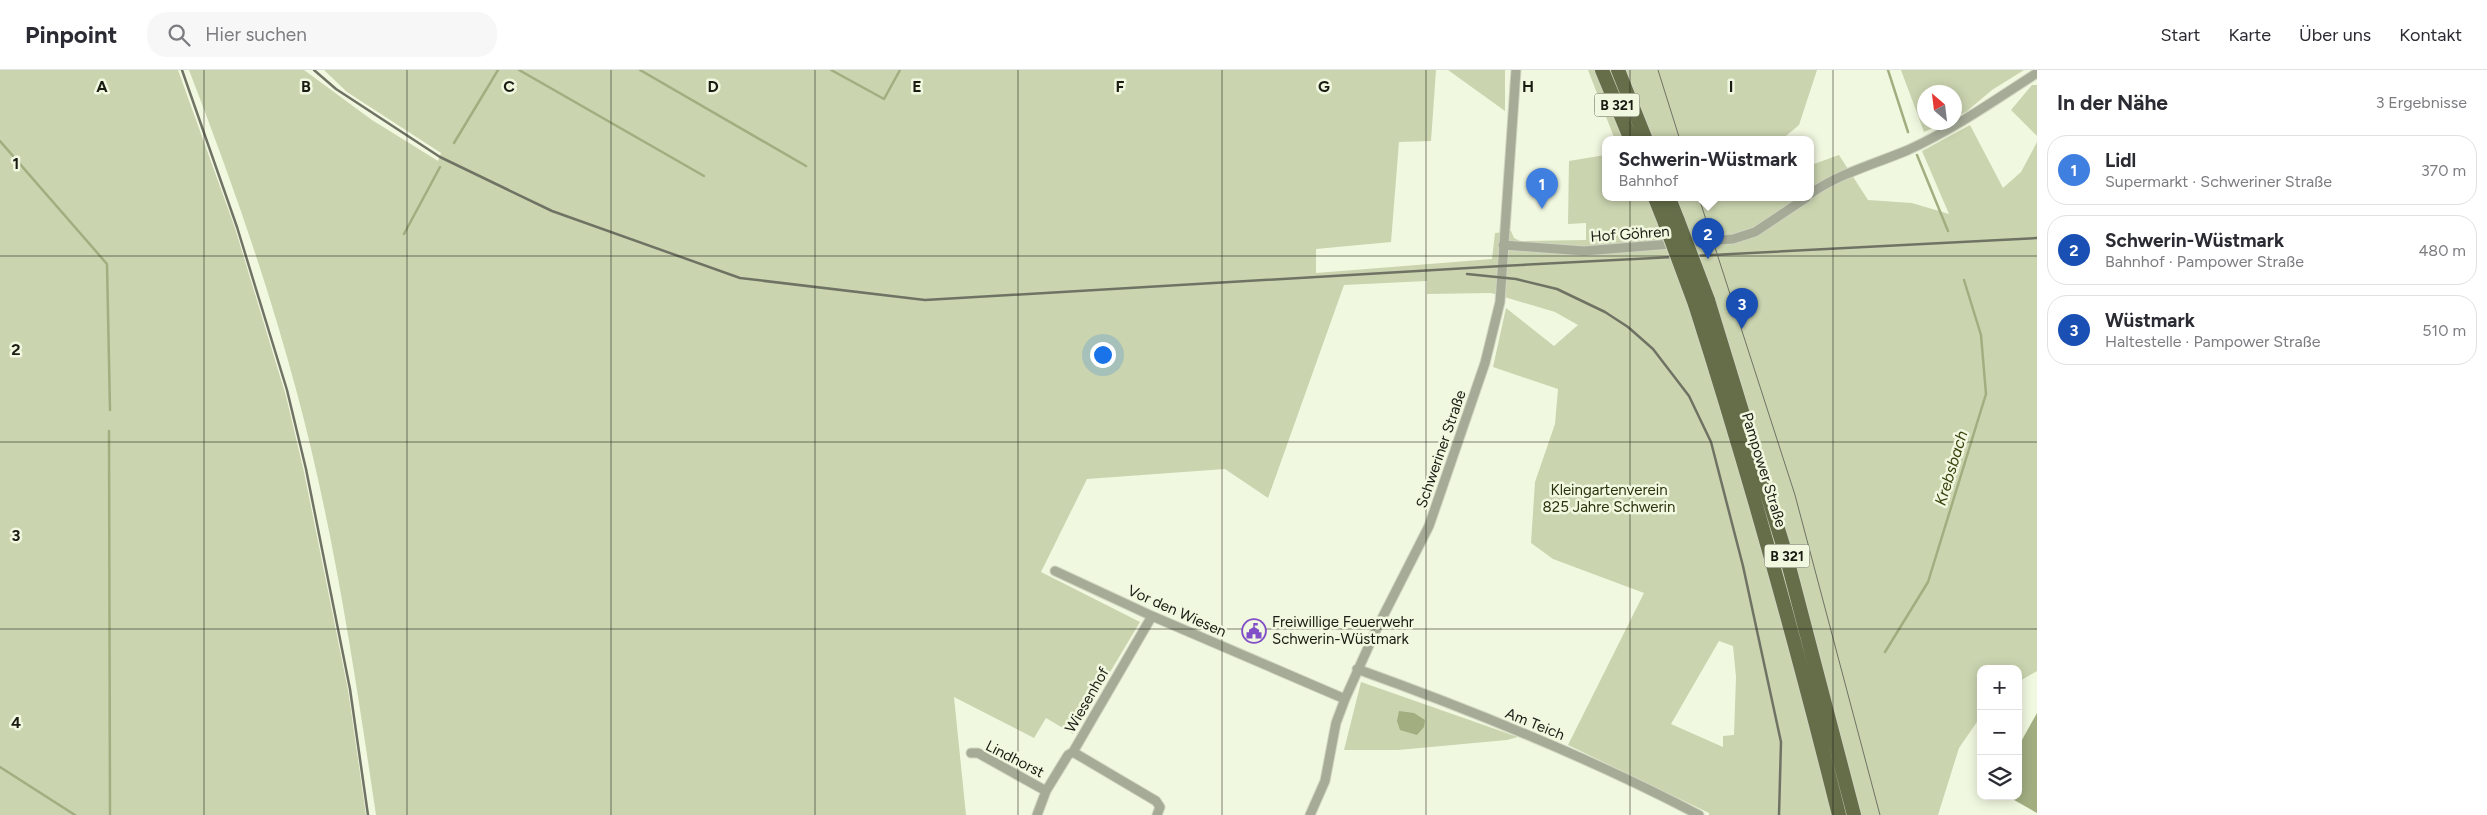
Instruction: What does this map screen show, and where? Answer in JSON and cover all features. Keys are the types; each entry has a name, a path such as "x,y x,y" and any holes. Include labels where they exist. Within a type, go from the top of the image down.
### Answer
{"main road":[{"name":"B 321","path":"1602,70 1629,136"},
{"name":"B 321","path":"1618,70 1644,136"},
{"name":"Pampower Straße","path":"1656,201 1672,222"},
{"name":"Pampower Straße","path":"1669,201 1672,222 1701,302 1786,555 1854,815"},
{"name":"Pampower Straße","path":"1701,302 1773,558 1839,815"}],"street":[{"name":"Schweriner Straße","path":"1310,815 1325,781 1336,722 1357,669 1428,526 1485,363 1500,302 1516,70"},
{"path":"1814,191 1828,182 1908,150 1961,122 2037,74"},
{"name":"Hof Göhren","path":"1504,245 1584,251 1733,239 1755,232 1802,201"},
{"name":"Vor den Wiesen","path":"1055,571 1152,616 1345,699"},
{"name":"Wiesenhof","path":"1152,616 1073,752 1156,801 1160,807 1156,815"},
{"name":"Am Teich","path":"1357,669 1432,696 1549,743 1645,787 1698,815"},
{"name":"Lindhorst","path":"1040,814 1046,791 1068,755 1073,752"},
{"name":"Lindhorst","path":"971,753 978,753 1046,791"}],"green space":[{"path":"0,70 178,70 235,228 286,396 304,472 348,690 366,815 0,815"},
{"name":"Kleingartenverein 825 Jahre Schwerin","path":"189,70 304,70 372,120 438,161 441,153 347,92 324,70 1436,70 1431,141 1399,142 1391,242 1316,249 1316,273 1492,259 1495,233 1511,231 1514,238 1520,241 1586,240 1586,223 1568,224 1569,161 1602,156 1602,201 1814,201 1814,164 1839,155 1868,200 1912,203 1949,214 1922,151 1970,125 2003,188 2021,172 2037,142 2037,671 2022,680 2022,665 1977,665 1977,722 1959,748 1938,815 1709,815 1709,813 1568,745 1644,593 1553,559 1531,543 1535,482 1555,424 1558,389 1493,367 1506,308 1554,346 1578,325 1555,312 1491,293 1427,294 1427,281 1344,285 1268,498 1225,469 1087,479 1041,572 1140,622 1073,734 1046,718 1034,738 954,697 966,815 376,815 333,550 322,497 286,352 234,190","holes":["1719,641 1733,646 1736,677 1734,735 1723,736 1723,747 1671,724"]},
{"path":"1448,70 1505,70 1505,111"},
{"path":"1588,70 1817,70 1799,125 1786,136 1613,136"},
{"path":"1901,70 2024,70 1992,90 1962,114 1962,85 1917,85 1917,113"},
{"path":"2032,85 2037,85 2037,136 2011,110"},
{"path":"1361,682 1518,737 1507,740 1398,750 1344,750"}],"shaded area":[{"path":"1399,711 1414,713 1425,720 1424,727 1417,735 1400,730 1397,721"},
{"path":"2037,713 2037,813 2014,800 2022,800 2022,740"}],"waterway":[{"path":"454,143 498,70"},
{"path":"519,70 704,176"},
{"path":"640,70 806,166"},
{"path":"831,70 884,99 900,70"},
{"name":"Krebsbach","path":"1888,70 1908,132"},
{"path":"0,141 107,264 110,410"},
{"name":"Krebsbach","path":"1917,155 1948,231"},
{"path":"404,234 440,167"},
{"name":"Krebsbach","path":"1885,652 1928,582 1986,394 1981,335 1964,280"},
{"path":"109,431 110,814"},
{"path":"0,767 75,815"}],"tram line":[{"path":"1658,70 1679,136"},
{"path":"1700,201 1795,495 1880,815"}],"railway":[{"path":"182,70 237,227 287,390 306,469 350,689 368,815"},
{"path":"314,70 336,89 440,157 552,211 740,278 925,300 1502,266 2037,238"},
{"path":"1467,274 1516,279 1557,289 1605,312 1628,327 1653,349 1689,396 1711,442 1743,566 1781,742 1779,815"}],"place":[{"name":"Lidl","path":"1542,209"},
{"name":"Schwerin-Wüstmark","path":"1708,259"},
{"name":"Wüstmark","path":"1742,329"},
{"name":"Freiwillige Feuerwehr Schwerin-Wüstmark","path":"1254,631"}]}
